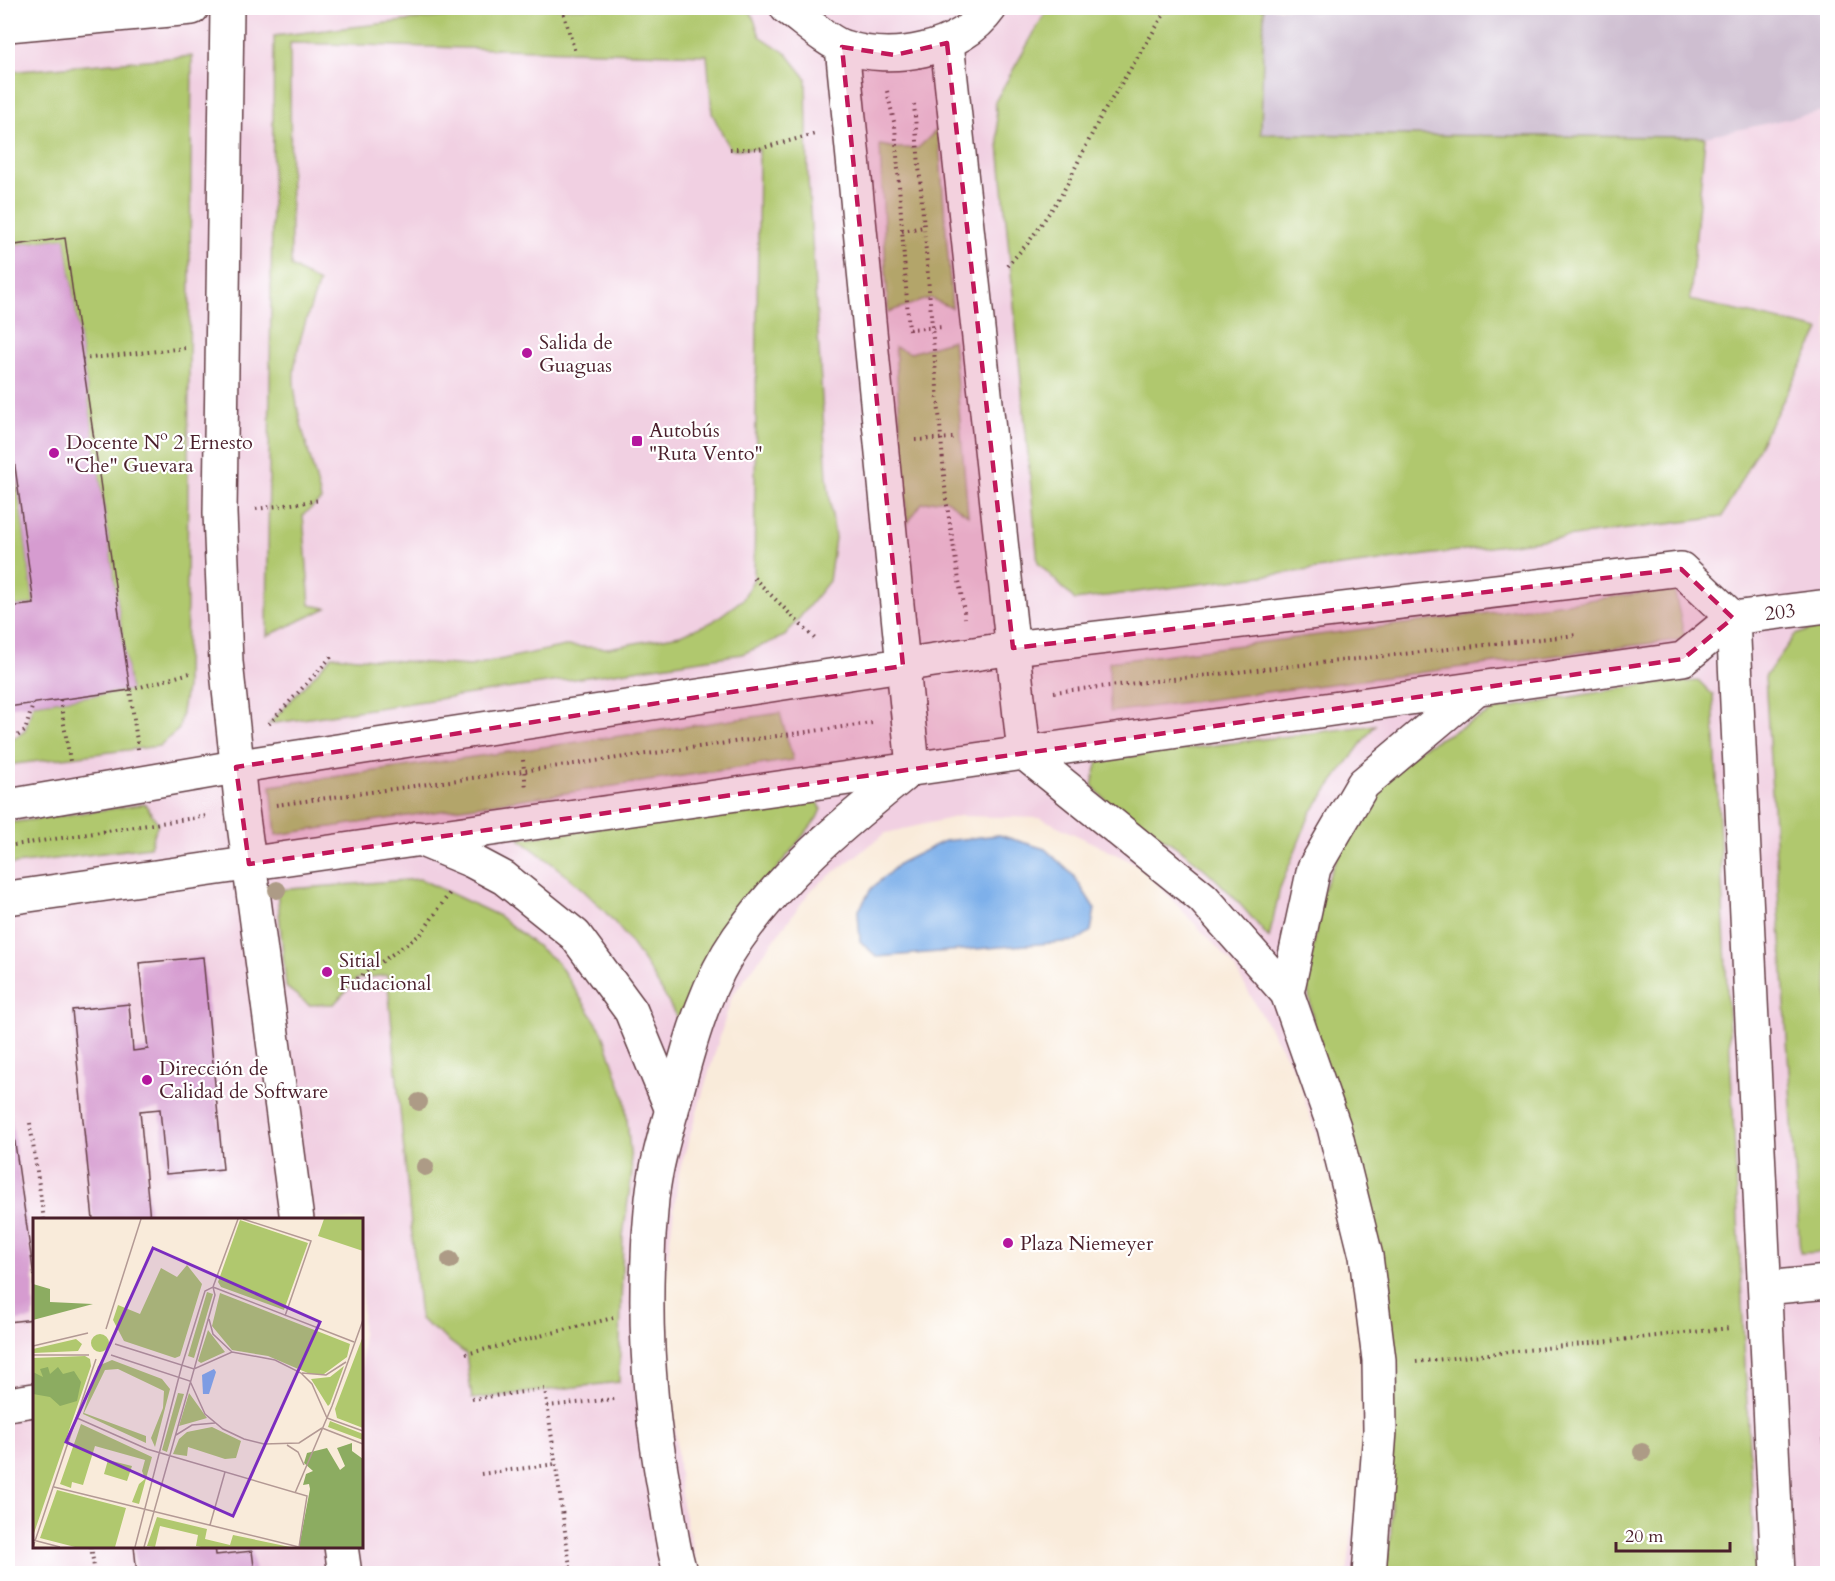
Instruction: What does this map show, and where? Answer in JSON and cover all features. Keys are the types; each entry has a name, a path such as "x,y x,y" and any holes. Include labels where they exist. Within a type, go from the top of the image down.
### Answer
{"street":[{"path":"8,25 192,8"},
{"path":"227,8 220,513 226,662 248,765 242,810 297,1218"},
{"path":"787,8 842,47 895,55 947,42 984,16 990,8"},
{"path":"947,42 1024,753 1203,898 1287,993 1334,1126 1366,1256 1379,1360 1380,1431 1369,1574"},
{"path":"842,47 913,767"},
{"path":"8,806 248,765 1013,648 1681,568 1733,618 1778,1574"},
{"name":"203","path":"1733,618 1827,606"},
{"path":"8,898 1683,658 1733,618"},
{"path":"1287,993 1314,868 1363,784 1476,688"},
{"path":"681,1574 660,1465 651,1396 646,1310 652,1197 688,1047 707,996 737,939 782,882 819,843 913,767"},
{"path":"415,838 472,861 504,878 575,935 631,1011 672,1110"},
{"path":"1766,1304 1827,1282"},
{"path":"8,1404 33,1400"},
{"path":"341,1548 345,1574"}],"path":[{"path":"562,8 575,52"},
{"path":"870,331 932,327 976,313 1061,196 1100,118 1168,8"},
{"path":"910,51 946,499 971,655"},
{"path":"730,149 759,149 850,125"},
{"path":"861,236 966,221"},
{"path":"82,359 222,344"},
{"path":"881,443 989,434"},
{"path":"8,491 18,490"},
{"path":"220,513 321,500"},
{"path":"754,578 851,674"},
{"path":"1018,695 1578,634"},
{"path":"248,765 269,724 332,656"},
{"path":"142,782 130,690 226,662"},
{"path":"60,700 76,794"},
{"path":"8,742 25,731 33,704"},
{"path":"8,846 242,810 909,718"},
{"path":"520,724 530,822"},
{"path":"357,979 421,934 472,861"},
{"path":"30,1123 44,1218"},
{"path":"1379,1360 1420,1362 1734,1327 1766,1304"},
{"path":"466,1354 646,1310"},
{"path":"472,1399 545,1389 571,1574"},
{"path":"547,1406 651,1396"},
{"path":"481,1474 556,1464"},
{"path":"91,1548 95,1574"}],"highlighted area":[{"path":"947,43 1013,648 1681,569 1733,618 1683,659 249,864 236,767 903,666 842,47 895,55"}],"shaded area":[{"path":"8,8 1827,8 1827,1573 1347,1573 1364,1439 1358,1301 1334,1189 1297,1075 1231,962 1140,866 1041,818 960,816 886,833 812,889 732,996 679,1172 662,1297 682,1505 699,1573 8,1574"},
{"path":"1264,8 1827,8 1827,110 1705,137 1260,134"}],"green space":[{"path":"519,8 746,8 752,14 760,36 787,54 806,78 808,178 827,477 835,538 829,581 785,636 742,654 269,724 332,656 470,666 565,646 608,648 680,635 712,622 743,599 754,578 759,149 730,149 712,113 707,55 290,43 291,266 319,283 299,346 294,382 298,412 321,500 303,515 310,605 327,608 267,636 274,36"},
{"path":"1048,8 1264,8 1261,134 1705,137 1690,300 1820,330 1722,517 1075,600 1038,563 995,102"},
{"path":"192,56 186,689 179,729 159,746 8,765 8,742 25,731 33,704 130,690 65,238 8,246 8,72"},
{"path":"938,129 952,308 930,298 888,312 880,145 918,148"},
{"path":"953,340 968,515 945,499 922,503 907,524 895,347 911,353"},
{"path":"8,416 34,604 8,607"},
{"path":"1674,589 1685,639 1110,712 1109,662"},
{"path":"1827,624 1828,1252 1800,1253 1765,677 1795,635"},
{"path":"1699,681 1713,695 1755,1573 1384,1573 1391,1537 1391,1495 1307,984 1322,893 1338,855 1386,775 1423,747 1495,710 1646,684"},
{"path":"780,713 793,760 276,835 271,786"},
{"path":"1375,725 1311,812 1280,888 1269,938 1231,894 1199,864 1176,846 1124,815 1101,796 1092,785 1098,760"},
{"path":"811,796 818,801 821,809 817,818 747,907 683,1030 650,971 615,923 573,881 519,839"},
{"path":"145,804 158,823 150,847 8,865 8,823"},
{"path":"420,879 499,916 558,963 602,1031 625,1099 632,1172 623,1236 619,1382 472,1399 466,1354 420,1319 387,975 357,979 334,1004 309,1005 286,987 277,890"}],"water":[{"path":"999,835 1045,849 1074,876 1095,909 1091,931 1076,941 877,957 860,941 858,912 871,889 900,863 944,841"}],"building":[{"name":"Docente Nº 2 Ernesto \"Che\" Guevara","path":"65,238 130,690 8,707 8,607 34,604 8,416 8,246"},
{"name":"Dirección de Calidad de Software","path":"203,957 223,1169 166,1174 160,1109 140,1111 150,1218 93,1218 72,1010 129,1004 133,1051 148,1049 139,963"},
{"path":"8,1094 33,1270 33,1319 8,1322"},
{"path":"1828,1413 1828,1470 1826,1470 1821,1414"},
{"path":"134,1548 215,1548 216,1555 252,1551 255,1574 137,1574"}],"place":[{"name":"Salida de Guaguas","path":"527,353"},
{"name":"Autobús \"Ruta Vento\"","path":"637,441"},
{"name":"Docente Nº 2 Ernesto \"Che\" Guevara","path":"54,453"},
{"name":"Sitial Fudacional","path":"327,972"},
{"name":"Dirección de Calidad de Software","path":"147,1080"},
{"name":"Plaza Niemeyer","path":"1008,1243"}]}
